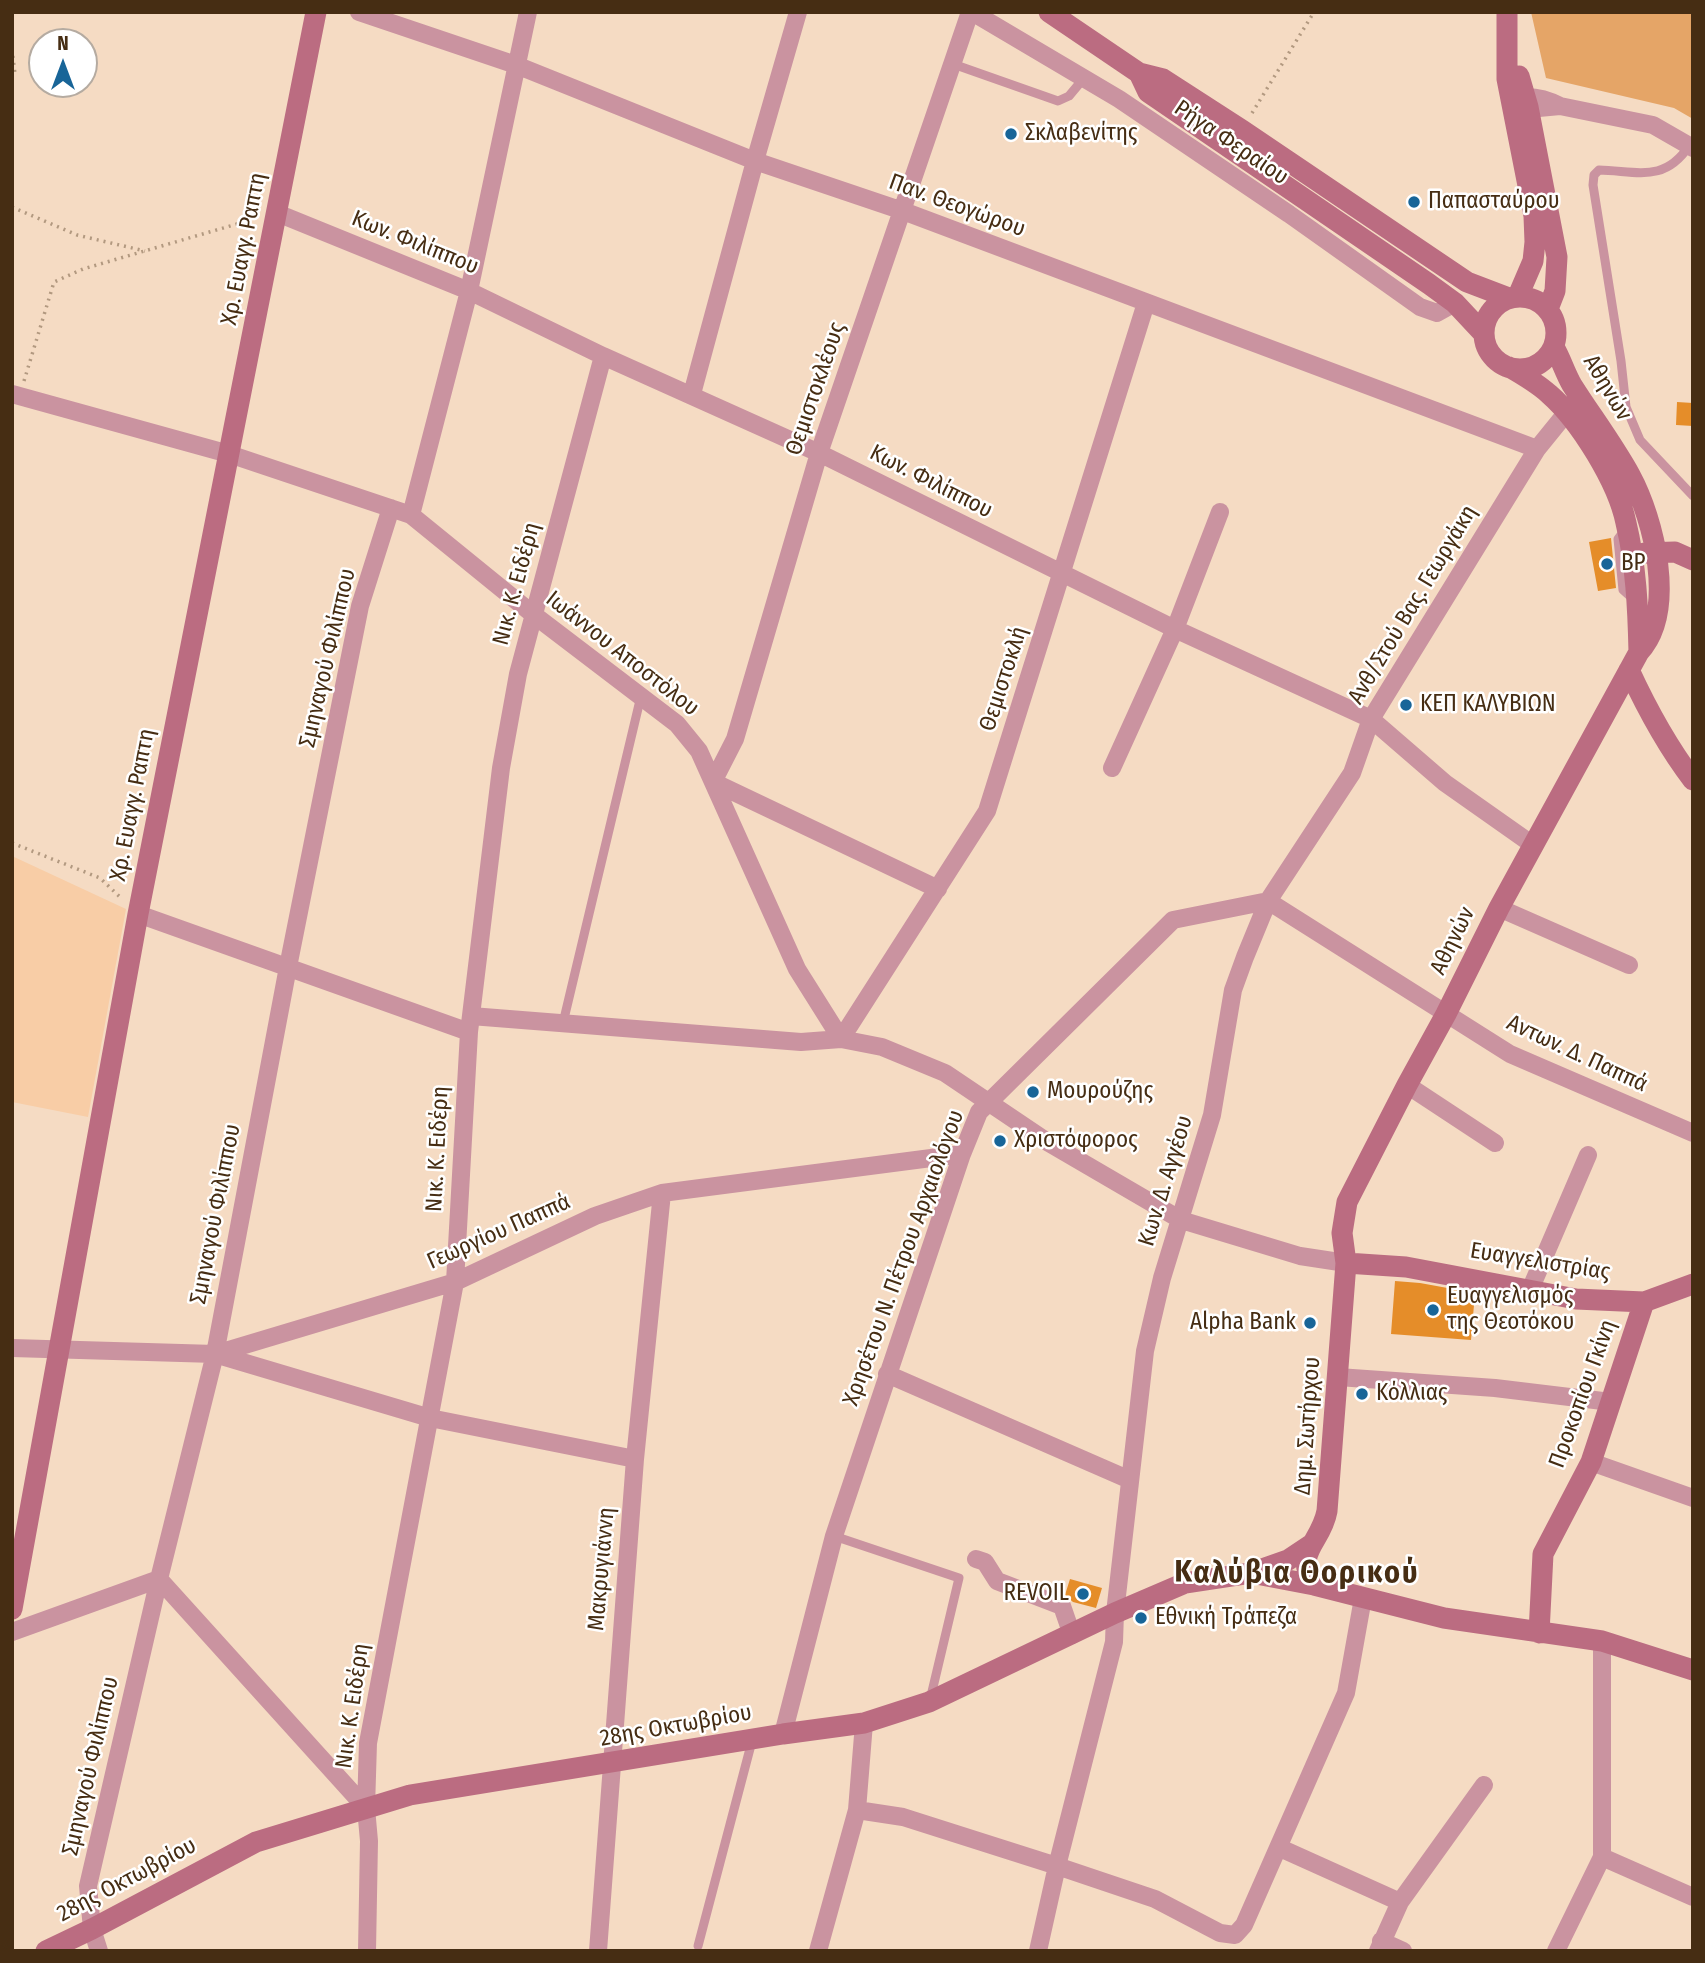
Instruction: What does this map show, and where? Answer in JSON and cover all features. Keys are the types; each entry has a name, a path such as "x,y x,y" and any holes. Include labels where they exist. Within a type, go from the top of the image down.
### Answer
{"main road":[{"name":"Χρ. Ευαγγ. Ραπτη","path":"12,1609 138,914 316,12"},
{"name":"Ρήγα Φεραίου","path":"1049,12 1139,73 1163,79 1242,130 1467,282 1513,297"},
{"path":"1507,12 1507,79 1519,103 1557,257 1555,291 1548,309"},
{"name":"Ρήγα Φεραίου","path":"1139,73 1148,92 1455,303 1484,334"},
{"path":"1513,297 1538,301 1548,309 1555,321 1557,334 1546,358 1536,365 1522,369 1509,367 1496,360 1487,348 1484,334 1487,319 1496,306 1513,297 1532,261 1535,242 1519,103"},
{"name":"Αθηνών","path":"1346,1263 1342,1233 1347,1202 1499,908 1656,624 1659,596 1655,552 1647,516 1631,476 1572,385 1553,347"},
{"name":"Αθηνών","path":"1509,367 1547,392 1567,412 1605,470 1619,498 1627,527 1636,602 1634,661"},
{"path":"1631,554 1675,552 1693,560"},
{"path":"1634,661 1670,751 1693,780"},
{"name":"Ευαγγελιστρίας","path":"1346,1263 1406,1267 1576,1299 1644,1302"},
{"name":"Δημ. Σωτήρχου","path":"1314,1586 1307,1574 1305,1563 1312,1544 1322,1530 1327,1511 1346,1263"},
{"name":"Προκοπίου Γκίνη","path":"1539,1633 1543,1554 1591,1462 1644,1302 1693,1284"},
{"name":"28ης Οκτωβρίου","path":"46,1951 256,1842 410,1795 864,1723 929,1702 1115,1613 1185,1583 1251,1573 1288,1560 1312,1544"},
{"path":"1251,1573 1444,1618 1602,1641 1693,1670"}],"street":[{"name":"Παν. Θεογώρου","path":"359,12 516,65 755,162 903,211 1537,449"},
{"path":"411,515 470,291 528,12"},
{"path":"692,394 798,12"},
{"name":"Θεμιστοκλέους","path":"713,782 735,739 819,453 971,12"},
{"name":"Ρήγα Φεραίου","path":"971,12 1119,99 1420,307 1437,313 1455,303"},
{"path":"1119,99 1139,73"},
{"path":"1519,103 1560,106 1653,125 1691,147"},
{"name":"Κων. Φιλίππου","path":"277,213 470,291 603,356 819,453 1063,576 1371,719 1445,783 1533,845"},
{"name":"Θεμιστοκλή","path":"841,1039 987,811 1063,576 1146,303"},
{"name":"Νικ. Κ. Ειδέρη","path":"367,1951 368,1743 455,1282 470,1024 501,768 518,674 603,356"},
{"name":"Ιωάννου Αποστόλου","path":"16,395 229,454 411,515 534,615 677,724 699,751 797,969 841,1039"},
{"name":"Ανθ/Στού Βας. Γεωργάκη","path":"1268,901 1352,773 1371,719 1537,449 1567,412"},
{"name":"Σμηναγού Φιλίππου","path":"100,1951 92,1929 88,1886 159,1579 215,1354 360,606 391,508"},
{"path":"1112,768 1175,629 1220,512"},
{"path":"713,782 938,889"},
{"name":"Αντων. Δ. Παππά","path":"1268,901 1510,1054 1693,1133"},
{"name":"Χρησέτου Ν. Πέτρου Αρχαιολόγου","path":"783,1734 834,1536 962,1154 979,1112 1173,920 1268,901"},
{"name":"Κων. Δ. Αγγέου","path":"1038,1951 1114,1642 1145,1352 1162,1278 1212,1115 1233,990 1268,901"},
{"path":"1499,908 1629,965"},
{"path":"138,914 288,967 470,1024 563,1023 802,1042 841,1039 882,1047 945,1073 1049,1143 1181,1220 1300,1256 1346,1263"},
{"path":"1407,1085 1495,1143"},
{"name":"Γεωργίου Παππά","path":"12,1348 215,1354 455,1282 595,1216 662,1193 962,1154"},
{"path":"1530,1290 1588,1155"},
{"name":"Μακρυγιάννη","path":"598,1951 635,1460 662,1193"},
{"path":"215,1354 430,1418 635,1460"},
{"path":"887,1374 1130,1480"},
{"path":"1338,1377 1495,1388 1611,1402"},
{"path":"1591,1462 1693,1498"},
{"path":"976,1559 985,1562 997,1581 1062,1606 1072,1635"},
{"path":"12,1632 159,1579 366,1808"},
{"path":"857,1810 903,1817 1057,1866 1155,1899 1220,1933 1236,1935 1244,1925 1280,1849 1346,1693 1363,1598"},
{"path":"1556,1951 1602,1857 1602,1641"},
{"path":"818,1951 857,1810 864,1723"},
{"path":"1403,1951 1379,1946 1400,1902 1484,1784"},
{"path":"1280,1849 1400,1902"},
{"path":"1602,1857 1693,1897"}],"lane":[{"path":"953,64 1058,101 1069,96 1084,78"},
{"path":"1691,147 1679,160 1658,173 1599,170 1594,175 1593,185 1622,361 1626,407 1640,440 1693,496"},
{"path":"1627,527 1618,539 1623,590 1636,602"},
{"path":"563,1023 641,696"},
{"path":"834,1536 959,1578 929,1702"},
{"path":"698,1946 752,1740"}],"path":[{"path":"1242,130 1314,12"},
{"path":"12,49 15,74 12,76"},
{"path":"12,207 77,235 148,251"},
{"path":"16,395 54,282 83,269 227,225 277,213"},
{"path":"12,843 100,878 138,914"}],"shaded area":[{"path":"1531,12 1693,12 1693,119 1674,108 1546,78"},
{"path":"12,856 126,909 88,1117 12,1102"}],"building":[{"path":"1677,402 1693,403 1693,426 1676,425"},
{"name":"BP","path":"1611,538 1616,588 1598,591 1589,542"},
{"name":"Ευαγγελισμός της Θεοτόκου","path":"1395,1281 1475,1293 1471,1340 1391,1334"},
{"name":"REVOIL","path":"1070,1579 1102,1588 1096,1608 1073,1602 1065,1595"}],"place":[{"name":"Σκλαβενίτης","path":"1011,134"},
{"name":"Παπασταύρου","path":"1414,202"},
{"name":"BP","path":"1607,564"},
{"name":"ΚΕΠ ΚΑΛΥΒΙΩΝ","path":"1406,705"},
{"name":"Μουρούζης","path":"1033,1092"},
{"name":"Χριστόφορος","path":"1000,1141"},
{"name":"Ευαγγελισμός της Θεοτόκου","path":"1433,1310"},
{"name":"Alpha Bank","path":"1310,1323"},
{"name":"Κόλλιας","path":"1362,1394"},
{"name":"REVOIL","path":"1083,1594"},
{"name":"Εθνική Τράπεζα","path":"1141,1618"}],"district":[{"name":"Καλύβια Θορικού","path":"1297,1574"}]}
